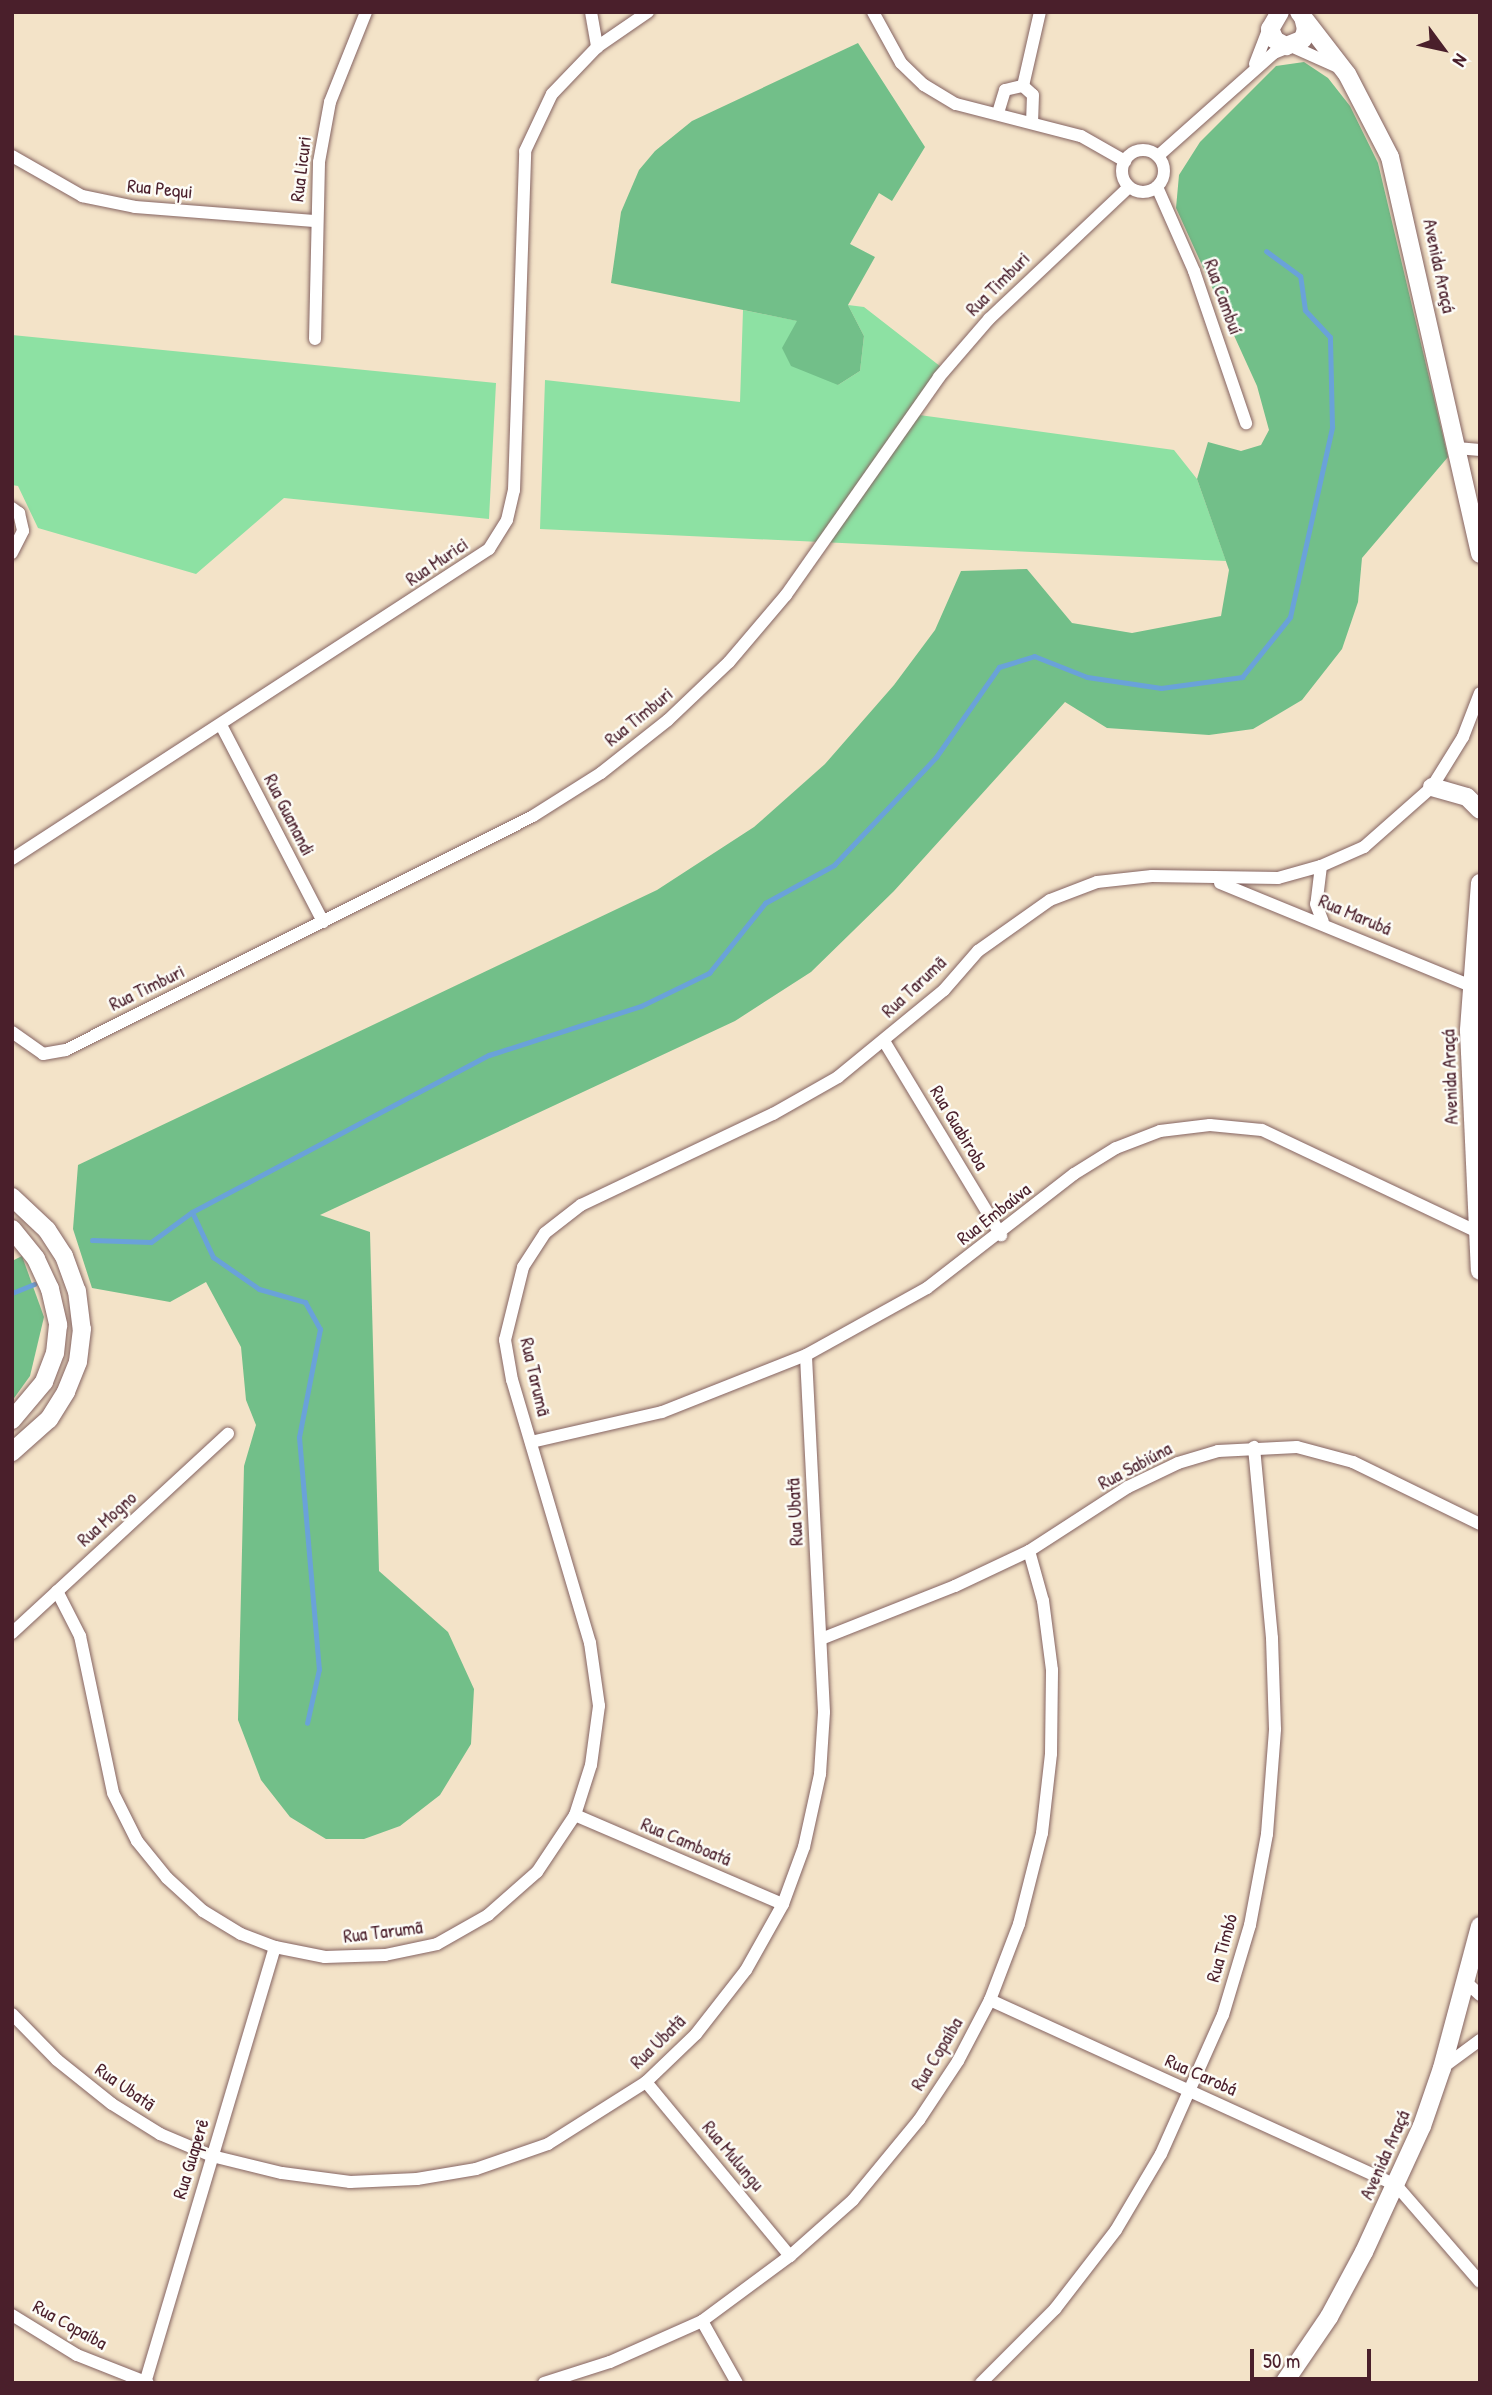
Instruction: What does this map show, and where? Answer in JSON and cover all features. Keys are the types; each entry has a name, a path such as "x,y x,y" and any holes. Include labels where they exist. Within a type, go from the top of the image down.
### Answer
{"street":[{"name":"Rua Licuri","path":"315,339 314,221 319,162 330,102 366,12"},
{"path":"591,12 597,47"},
{"name":"Rua Murici","path":"12,859 467,567 489,549 507,520 514,490 525,151 552,94 597,47 648,12"},
{"path":"873,12 879,30 901,63 924,85 956,104 1081,136 1125,161"},
{"path":"1023,86 1040,12"},
{"path":"1158,156 1254,67 1291,46 1305,34 1300,14"},
{"name":"Avenida Araçá","path":"1300,14 1347,74 1390,157 1480,554"},
{"path":"1274,16 1275,40 1312,52 1347,74"},
{"path":"1254,67 1274,16"},
{"path":"998,113 1005,90 1023,86"},
{"path":"1023,86 1033,95 1032,122"},
{"path":"1140,150 1158,156 1164,176 1157,187 1140,192 1129,187 1122,175 1125,161 1140,150"},
{"name":"Rua Pequi","path":"12,156 82,196 122,205 314,221"},
{"name":"Rua Timburi","path":"12,1032 43,1054 66,1050 533,816 601,773 668,720 729,662 786,595 888,445 989,319 1129,187"},
{"name":"Rua Cambuí","path":"1157,187 1194,271 1246,423"},
{"path":"1457,448 1480,450"},
{"path":"12,508 19,513 23,531 12,553"},
{"name":"Rua Tarumã","path":"57,1591 80,1636 113,1793 137,1841 167,1878 203,1911 241,1934 275,1947 326,1957 385,1955 436,1944 488,1915 537,1872 575,1815 592,1765 599,1706 590,1643 531,1441 505,1340 523,1267 545,1233 581,1205 806,1096 884,1041 944,990 978,951 1050,900 1097,883 1125,879 1278,878 1321,866 1364,846 1432,788 1463,737 1480,692"},
{"name":"Rua Guanandi","path":"221,724 323,922"},
{"path":"1432,788 1467,797 1480,810"},
{"path":"1321,866 1316,904 1324,922"},
{"name":"Rua Marubá","path":"1213,880 1324,922 1475,987"},
{"name":"Avenida Araçá","path":"1480,883 1475,987 1480,1271"},
{"name":"Rua Guabiroba","path":"884,1041 1000,1235"},
{"name":"Rua Embaúva","path":"531,1441 662,1412 806,1355 927,1288 1000,1235 1074,1174 1116,1148 1160,1131 1210,1125 1262,1130 1320,1154 1478,1232"},
{"path":"12,1197 47,1230 64,1256 77,1291 82,1329 78,1362 66,1392 48,1419 12,1452"},
{"path":"12,1229 36,1259 50,1289 58,1325 55,1353 44,1382 12,1420"},
{"name":"Rua Ubatã","path":"12,2014 57,2060 113,2104 160,2134 212,2156 282,2174 350,2182 452,2173 548,2144 646,2082 696,2034 746,1970 783,1904 804,1847 820,1774 824,1712 806,1355"},
{"name":"Rua Mogno","path":"12,1633 228,1434"},
{"name":"Rua Sabiúna","path":"821,1639 955,1587 1029,1551 1128,1487 1178,1462 1218,1451 1254,1447 1297,1447 1353,1461 1480,1524"},
{"name":"Rua Timbó","path":"981,2383 1055,2309 1116,2230 1191,2092 1223,2015 1242,1951 1267,1835 1275,1729 1272,1651 1254,1447"},
{"name":"Rua Copaíba","path":"544,2383 610,2362 702,2321 790,2256 853,2200 919,2120 958,2061 990,2000 1019,1924 1042,1833 1051,1754 1052,1670 1043,1601 1029,1551"},
{"name":"Rua Camboatá","path":"575,1815 783,1904"},
{"name":"Avenida Araçá","path":"1284,2383 1329,2317 1396,2185 1442,2068 1480,1926"},
{"name":"Rua Guaperê","path":"146,2383 275,1947"},
{"path":"1466,1982 1480,1995"},
{"name":"Rua Carobá","path":"990,2000 1396,2185"},
{"path":"1442,2068 1480,2040"},
{"name":"Rua Mulungu","path":"646,2082 790,2256"},
{"path":"1396,2185 1480,2282"},
{"name":"Rua Copaíba","path":"12,2315 77,2355 146,2383"},
{"path":"702,2321 737,2383"}],"green space":[{"path":"858,43 925,147 892,201 879,193 850,244 875,257 848,305 864,336 860,371 838,385 791,366 782,348 797,321 611,283 621,212 639,170 655,151 692,121"},
{"path":"1304,62 1328,78 1350,106 1378,163 1448,457 1362,558 1358,602 1342,649 1302,700 1253,729 1209,735 1107,728 1065,702 894,891 811,972 735,1021 320,1215 370,1232 379,1571 448,1632 474,1689 471,1744 440,1795 400,1826 364,1839 326,1839 290,1817 261,1780 238,1720 244,1466 256,1425 246,1400 241,1347 206,1282 170,1302 92,1288 73,1229 78,1165 657,890 754,827 825,764 894,685 935,630 961,571 1027,569 1072,623 1132,633 1221,616 1229,570 1197,479 1208,442 1241,451 1261,445 1269,430 1257,386 1176,208 1179,175 1200,142 1276,66"},
{"path":"848,305 864,307 945,370 912,414 1174,450 1197,479 1226,561 540,529 545,380 740,402 743,310 798,321 838,385 860,371 864,336"},
{"path":"12,335 496,383 489,519 284,498 196,574 38,528 18,486 12,485"},
{"path":"22,1256 44,1317 30,1376 12,1401 12,1261"}],"waterway":[{"path":"92,1240 151,1242 192,1212 489,1055 641,1006 709,973 765,903 834,865 936,757 999,667 1034,656 1087,677 1161,688 1242,677 1290,617 1332,427 1330,337 1305,310 1300,276 1266,251"},
{"path":"192,1212 213,1257 259,1289 305,1302 320,1329 299,1437 319,1669 307,1723"},
{"path":"12,1293 34,1284"}]}
